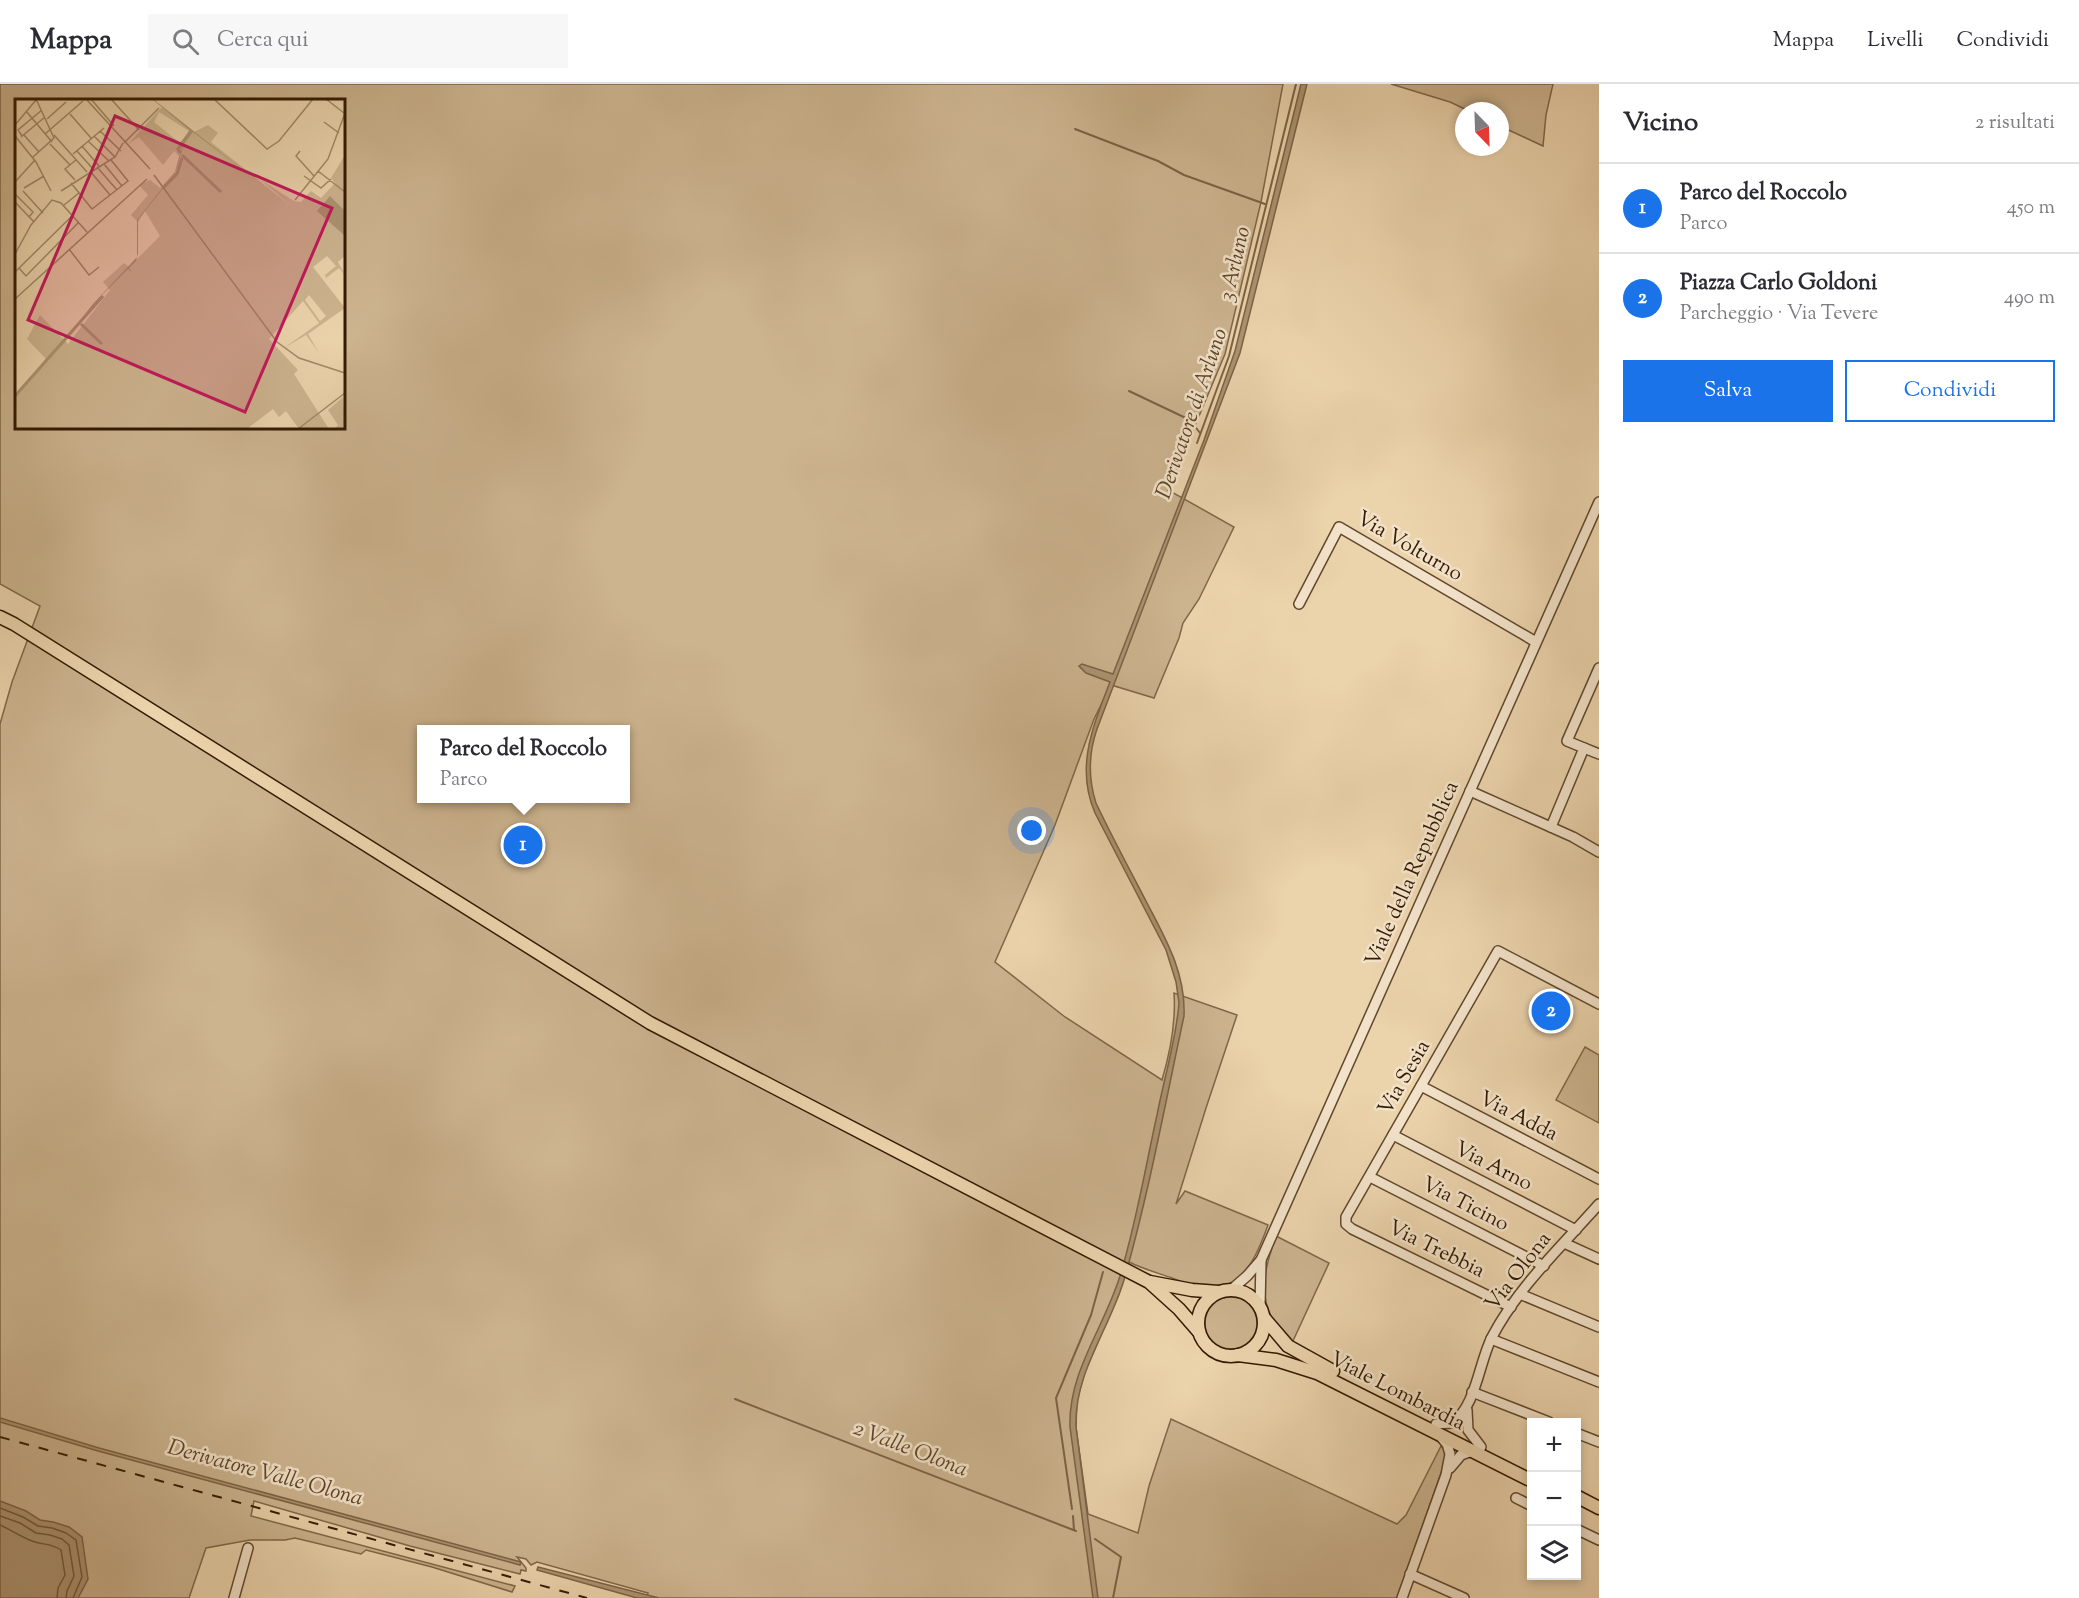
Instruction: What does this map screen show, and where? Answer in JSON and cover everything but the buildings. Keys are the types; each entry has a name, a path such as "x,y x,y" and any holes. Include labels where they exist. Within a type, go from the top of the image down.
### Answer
{"main road":[{"path":"0,617 23,629 650,1023 1149,1282 1179,1309 1199,1332 1205,1343 1215,1352 1226,1356 1238,1355 1253,1348 1258,1342 1262,1334 1262,1312 1247,1294 1192,1290 1149,1282"},
{"path":"1199,1332 1198,1320 1202,1308 1209,1298 1225,1291"},
{"name":"Viale Lombardia","path":"1262,1312 1288,1346 1299,1354 1527,1478"},
{"name":"Viale Lombardia","path":"1238,1355 1276,1360 1317,1373 1438,1429"},
{"name":"Viale Lombardia","path":"1476,1449 1530,1472"},
{"path":"1581,1499 1599,1508"},
{"path":"1581,1506 1599,1515"}],"street":[{"name":"Viale della Repubblica","path":"1261,1260 1599,502"},
{"name":"Via Volturno","path":"1299,604 1339,527 1536,642"},
{"path":"1599,668 1567,741 1599,754"},
{"path":"1551,827 1584,748"},
{"path":"1470,791 1551,827 1599,852"},
{"name":"Via Sesia","path":"1346,1224 1346,1217 1498,951 1599,1004"},
{"name":"Via Adda","path":"1421,1086 1599,1179"},
{"name":"Via Arno","path":"1393,1136 1576,1230"},
{"name":"Via Ticino","path":"1370,1177 1544,1266"},
{"name":"Via Olona","path":"1476,1449 1466,1419 1472,1392 1491,1339 1520,1294 1599,1205"},
{"name":"Via Trebbia","path":"1346,1224 1352,1230 1511,1306"},
{"path":"1564,1243 1599,1259"},
{"path":"1225,1291 1247,1276 1261,1260"},
{"path":"1261,1260 1262,1312"},
{"path":"1520,1294 1599,1327"},
{"path":"1491,1339 1599,1382"},
{"path":"1472,1392 1539,1418"},
{"path":"1402,1598 1446,1476 1450,1454 1438,1429 1452,1424 1468,1405"},
{"path":"1581,1435 1599,1442"},
{"path":"1446,1476 1457,1458 1476,1449"},
{"path":"1516,1498 1527,1504"},
{"path":"1581,1531 1599,1540"},
{"path":"234,1598 248,1548"},
{"path":"1410,1574 1464,1598"}],"shaded area":[{"path":"0,84 1283,84 1261,202 1225,354 1168,490 1234,527 1199,599 1183,623 1154,698 1111,685 1094,719 1055,825 995,962 1065,1017 1162,1080 1172,1037 1174,993 1237,1015 1176,1204 1185,1191 1268,1225 1250,1265 1243,1274 1224,1286 1198,1287 1129,1262 1119,1294 1085,1372 1077,1400 1076,1427 1088,1514 1138,1533 1149,1486 1171,1419 1397,1524 1406,1515 1441,1446 1447,1453 1397,1598 646,1598 648,1593 537,1562 531,1565 526,1559 517,1557 526,1568 526,1571 521,1570 520,1574 410,1546 254,1501 251,1516 515,1586 512,1592 432,1567 366,1550 361,1554 295,1538 250,1540 206,1548 189,1598 0,1598 0,724 12,682 40,606 0,584"},
{"path":"1391,84 1553,84 1546,115 1543,146 1509,130 1509,102 1455,102 1455,104"},
{"path":"1585,1047 1599,1055 1599,1123 1556,1100"},
{"path":"1276,1236 1329,1263 1292,1343 1274,1322 1266,1301 1266,1268"},
{"path":"1231,1297 1241,1299 1249,1305 1255,1313 1257,1323 1255,1333 1249,1341 1241,1347 1231,1349 1221,1347 1213,1341 1207,1333 1205,1323 1207,1313 1213,1305 1221,1299"}],"water":[{"path":"1301,84 1307,84 1240,353 1097,729 1092,748 1090,775 1096,803 1173,957 1184,1001 1184,1016 1133,1247 1118,1298 1086,1370 1077,1407 1076,1427 1098,1598 1093,1598 1070,1427 1071,1407 1081,1369 1113,1295 1126,1256 1173,1045 1179,1003 1176,982 1166,950 1095,813 1089,796 1086,763 1093,731 1110,682 1086,673 1079,666 1082,664 1113,674 1204,440 1235,351"},
{"path":"0,1418 99,1448 521,1562 520,1565 98,1451 0,1422"},
{"path":"0,1501 26,1511 40,1520 69,1527 82,1537 88,1579 78,1598 0,1598"},
{"path":"538,1567 659,1598 637,1598 537,1570"}],"waterway":[{"name":"3 Arluno","path":"1197,443 1229,356 1296,84"},
{"name":"3 Arluno","path":"1075,129 1158,161 1184,175 1265,204"},
{"name":"3 Arluno","path":"1129,391 1190,420 1200,433"},
{"name":"2 Valle Olona","path":"1072,1509 1056,1398 1091,1315 1103,1272"},
{"name":"2 Valle Olona","path":"735,1399 1076,1531"},
{"name":"2 Valle Olona","path":"1073,1516 1074,1530"},
{"name":"2 Valle Olona","path":"1095,1539 1121,1557 1113,1598"}],"railway":[{"path":"0,1437 587,1598"}],"place":[{"name":"Parco del Roccolo","path":"523,845"},
{"name":"Piazza Carlo Goldoni","path":"1551,1011"}],"water label":[{"name":"Derivatore di Arluno","path":"1193,414"},
{"name":"Derivatore Valle Olona","path":"265,1474"}]}
